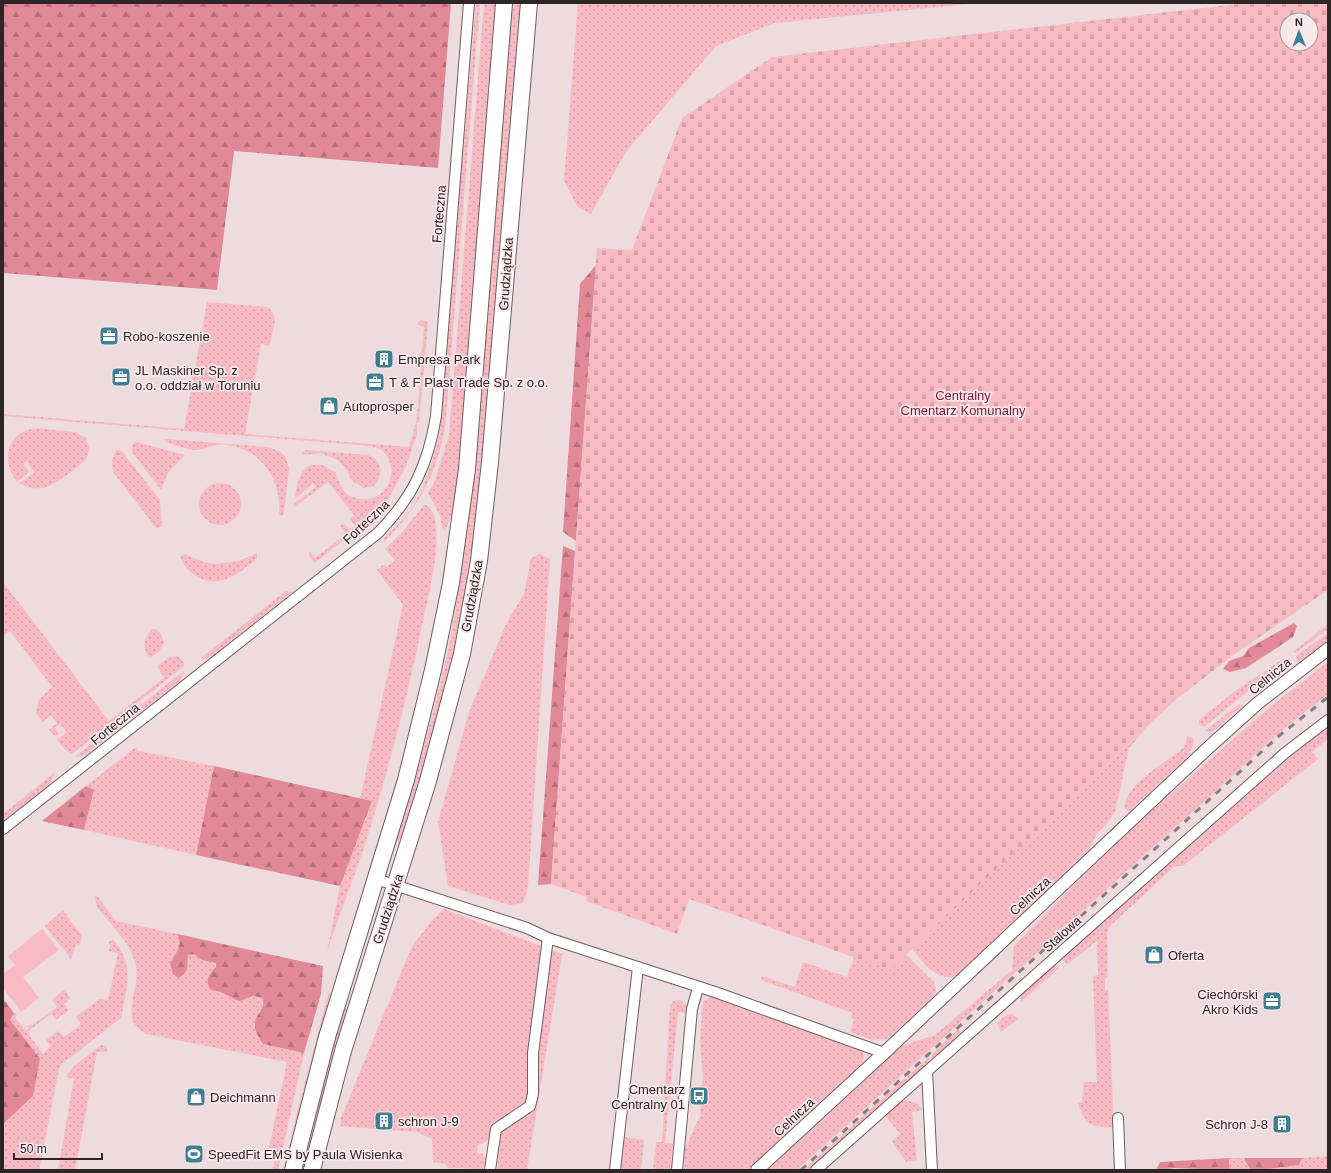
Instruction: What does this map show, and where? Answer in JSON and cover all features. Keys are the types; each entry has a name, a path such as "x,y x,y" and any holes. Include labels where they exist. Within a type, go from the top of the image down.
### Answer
{"main road":[{"name":"Grudziądzka","path":"294,1170 327,1037 406,780 432,677 456,553 467,469 504,3"},
{"name":"Grudziądzka","path":"312,1170 343,1051 428,781 453,692 479,561 494,423 512,188 529,3"}],"street":[{"name":"Forteczna","path":"3,829 378,533 402,506 418,480 428,454 436,416 469,3"},
{"name":"Celnicza","path":"758,1170 1209,747 1258,703 1328,649"},
{"name":"Stalowa","path":"816,1170 1285,753 1328,720"},
{"path":"376,879 527,928 548,938 698,988 715,992 884,1053"},
{"path":"490,1170 496,1129 530,1106 533,1094 533,1053 548,938"},
{"path":"615,1170 638,967"},
{"path":"677,1170 692,1009 698,988"},
{"path":"927,1072 932,1170"},
{"path":"1118,1118 1120,1170"}],"green space":[{"path":"3,3 451,3 438,168 234,151 217,290 3,273"},
{"path":"476,3 480,3 445,428 436,462 424,490 397,529 384,542 384,538 405,516 419,496 434,456 439,436"},
{"path":"484,3 498,3 481,226 455,506 445,531 443,530 440,516 428,493 434,483 449,436"},
{"path":"511,3 521,3 482,480 461,622 445,690 408,821 402,839 397,841 445,664 454,620 464,553 473,485"},
{"path":"578,3 979,3 775,23 716,46 625,153 591,214 578,207 564,181"},
{"name":"Centralny Cmentarz Komunalny","path":"1248,3 1328,3 1328,590 1236,653 1173,702 890,970 689,899 677,934 586,901 587,897 551,884 597,248 632,250 682,118 772,57"},
{"path":"596,265 576,541 563,532 580,284"},
{"path":"207,302 267,307 274,315 275,319 269,346 261,344 245,434 409,447 417,419 424,326 417,325 420,320 428,322 419,423 417,423 417,434 406,466 392,493 379,511 315,563 309,556 310,551 315,558 346,534 340,526 344,523 350,530 355,526 350,519 354,515 328,482 294,507 294,503 316,487 313,483 295,499 297,486 302,473 305,468 310,465 317,464 325,466 335,472 341,487 347,494 360,499 371,498 380,494 387,486 391,477 391,467 388,458 382,450 371,446 3,416 3,414 184,429"},
{"path":"36,428 75,432 86,438 89,448 87,457 82,463 59,480 43,488 31,488 19,483 34,473 27,461 23,464 29,472 17,482 9,465 9,448 13,441 18,435"},
{"path":"165,439 268,447 281,452 286,458 289,468 284,514 281,516 279,514 277,489 273,478 259,459 249,452 238,447 225,445 191,450 165,442"},
{"path":"136,442 185,455 168,473 161,490 132,452 132,445"},
{"path":"116,450 122,451 160,500 162,527 156,528 113,472 112,461"},
{"path":"306,450 368,455 373,457 377,460 380,468 377,482 374,486 363,488 351,480 347,470 338,460 320,453 304,455 302,453"},
{"path":"216,483 224,483 232,486 238,492 241,504 238,516 232,522 224,525 216,525 208,522 202,516 199,508 199,500 202,492 208,486"},
{"path":"424,505 429,507 435,517 437,536 431,583 418,644 384,783 362,852 327,952 340,886 372,802 360,799 403,605 377,570 383,565 386,567 395,561 385,549 403,531"},
{"path":"563,546 575,551 551,884 538,885"},
{"path":"257,553 257,559 235,575 219,581 202,579 193,574 185,566 181,556 185,554 203,562 216,564 239,561"},
{"path":"540,554 550,559 528,887 523,903 510,905 448,886 438,822 469,712 507,622 524,594 531,558"},
{"path":"3,582 109,721 164,678 157,666 168,658 178,656 184,662 184,666 72,754 64,749 57,740 67,732 60,724 55,728 59,734 55,736 49,730 57,723 51,715 43,722 36,713 39,699 52,687 10,631 3,636"},
{"path":"286,591 292,592 213,655 206,659 201,658"},
{"path":"1294,623 1297,626 1293,637 1246,668 1230,672 1223,669 1229,661 1243,656 1249,648"},
{"path":"1328,624 1328,629 1296,653 1293,652"},
{"path":"152,629 155,629 161,634 164,642 159,652 150,657 145,649 145,642"},
{"path":"1328,633 1328,641 1297,663 1296,656"},
{"path":"1283,659 1285,661 1204,727 1199,725 1199,720 1235,691"},
{"path":"1328,662 1328,694 1287,726 797,1170 768,1170 902,1046 935,1035 1012,970 1014,946 1117,841 1271,706"},
{"path":"185,670 180,681 85,755 75,757"},
{"path":"1239,704 1242,706 1224,721 1223,725 1211,732 1205,731"},
{"path":"1328,723 1328,739 1312,752 1318,759 1183,866 1175,866 1109,927 1107,935 1108,977 1105,978 1105,990 1108,990 1114,1127 1100,1127 1090,1123 1083,1116 1078,1103 1082,1103 1084,1082 1097,1082 1093,976 1098,975 1097,941 1068,964 1062,957"},
{"path":"1148,726 1129,748 1115,812 1105,826 1097,833 1089,849 956,976 942,976 931,970 912,949"},
{"path":"1187,736 1193,738 1194,743 1188,756 1129,811 1125,809 1126,801 1130,792 1146,776 1182,749 1186,744"},
{"path":"136,747 139,751 214,766 196,855 84,830 94,791 86,786"},
{"path":"214,766 372,801 340,886 196,855"},
{"path":"54,773 50,785 3,821 3,814"},
{"path":"86,786 94,790 84,830 42,821"},
{"path":"97,896 116,921 177,934 180,940 179,951 170,964 189,964 188,955 194,954 202,960 216,963 211,990 241,999 248,999 255,996 263,998 262,1005 254,1025 263,1044 304,1053 278,1170 273,1170 275,1157 271,1154 269,1148 287,1062 146,1034 137,1027 133,1020 131,1011 137,972 135,962 124,940 97,907 95,897"},
{"path":"444,909 562,954 527,1170 497,1169 501,1131 478,1145 477,1153 483,1154 487,1162 482,1169 448,1168 446,1164 433,1162 432,1139 417,1132 340,1126 341,1118 411,948 432,920"},
{"path":"63,910 82,936 80,945 76,944 71,959 45,926"},
{"path":"868,918 934,982 936,990 934,996 887,1039 872,1040 850,1032 854,1020 851,1018 852,1013 761,980 762,976 795,987 803,962 847,977"},
{"path":"42,929 59,950 23,977 39,998 21,1012 3,988 3,974 15,965 8,956"},
{"path":"177,934 323,966 321,994 304,1053 263,1044 257,1034 255,1022 263,1004 263,998 254,996 239,1001 220,992 211,990 208,984 208,978 216,967 216,963 202,960 194,954 188,955 187,968 184,974 178,978 173,974 170,964 178,950 180,943"},
{"path":"113,939 120,949 124,959 128,977 121,1018 62,1064 59,1069 39,1170 3,1170 3,1011 10,1020 14,1013 17,1015 15,1017 26,1031 29,1028 27,1026 32,1025 57,1007 52,1000 64,990 70,998 64,1004 69,1010 56,1020 51,1014 27,1032 43,1054 51,1046 46,1040 58,1031 64,1037 81,1024 76,1017 99,999 108,1000 118,953 109,951 110,946 108,943"},
{"path":"1053,966 1059,968 1021,1002 1021,994"},
{"path":"334,992 287,1170 284,1170 296,1117 328,995"},
{"path":"712,997 862,1050 864,1057 861,1064 748,1170 684,1170 685,1149 700,1116 703,1077 700,1041 703,1001"},
{"path":"680,1000 686,1005 686,1013 678,1012 665,1143 673,1144 670,1170 653,1170 656,1142 662,1142 670,1006 673,1001"},
{"path":"5,1001 14,1013 10,1020 40,1059 33,1096 3,1124 3,1002"},
{"path":"344,1008 347,1009 316,1120 305,1170 301,1170 327,1064"},
{"path":"1008,1014 1012,1014 1018,1019 1001,1032 997,1024"},
{"path":"958,1029 962,1034 933,1062 931,1056"},
{"path":"101,1045 106,1046 107,1052 97,1052 75,1170 58,1170 74,1079 66,1077 74,1066"},
{"path":"929,1057 930,1063 911,1082 907,1077"},
{"path":"905,1078 910,1082 809,1170 804,1170"},
{"path":"906,1101 916,1103 922,1110 912,1112 917,1160 906,1162 892,1141 900,1134 884,1114 899,1102"},
{"path":"625,1137 644,1140 641,1170 621,1170"},
{"path":"1327,1156 1328,1170 1225,1170 1229,1169 1229,1158 1244,1158 1250,1169 1299,1165 1302,1158"},
{"path":"1229,1158 1229,1169 1225,1170 1175,1168 1156,1170 1160,1162"},
{"path":"1244,1158 1302,1158 1299,1165 1269,1169 1250,1169"}],"railway":[{"path":"801,1170 1280,735 1328,697"}],"place":[{"name":"Robo-koszenie","path":"109,336"},
{"name":"Empresa Park","path":"384,359"},
{"name":"JL Maskiner Sp. z o.o. oddział w Toruniu","path":"121,377"},
{"name":"T & F Plast Trade Sp. z o.o.","path":"375,382"},
{"name":"Autoprosper","path":"329,406"},
{"name":"Oferta","path":"1154,955"},
{"name":"Ciechórski Akro Kids","path":"1272,1001"},
{"name":"Cmentarz Centralny 01","path":"699,1096"},
{"name":"Deichmann","path":"196,1097"},
{"name":"schron J-9","path":"384,1121"},
{"name":"Schron J-8","path":"1282,1124"},
{"name":"SpeedFit EMS by Paula Wisienka","path":"194,1154"}]}
